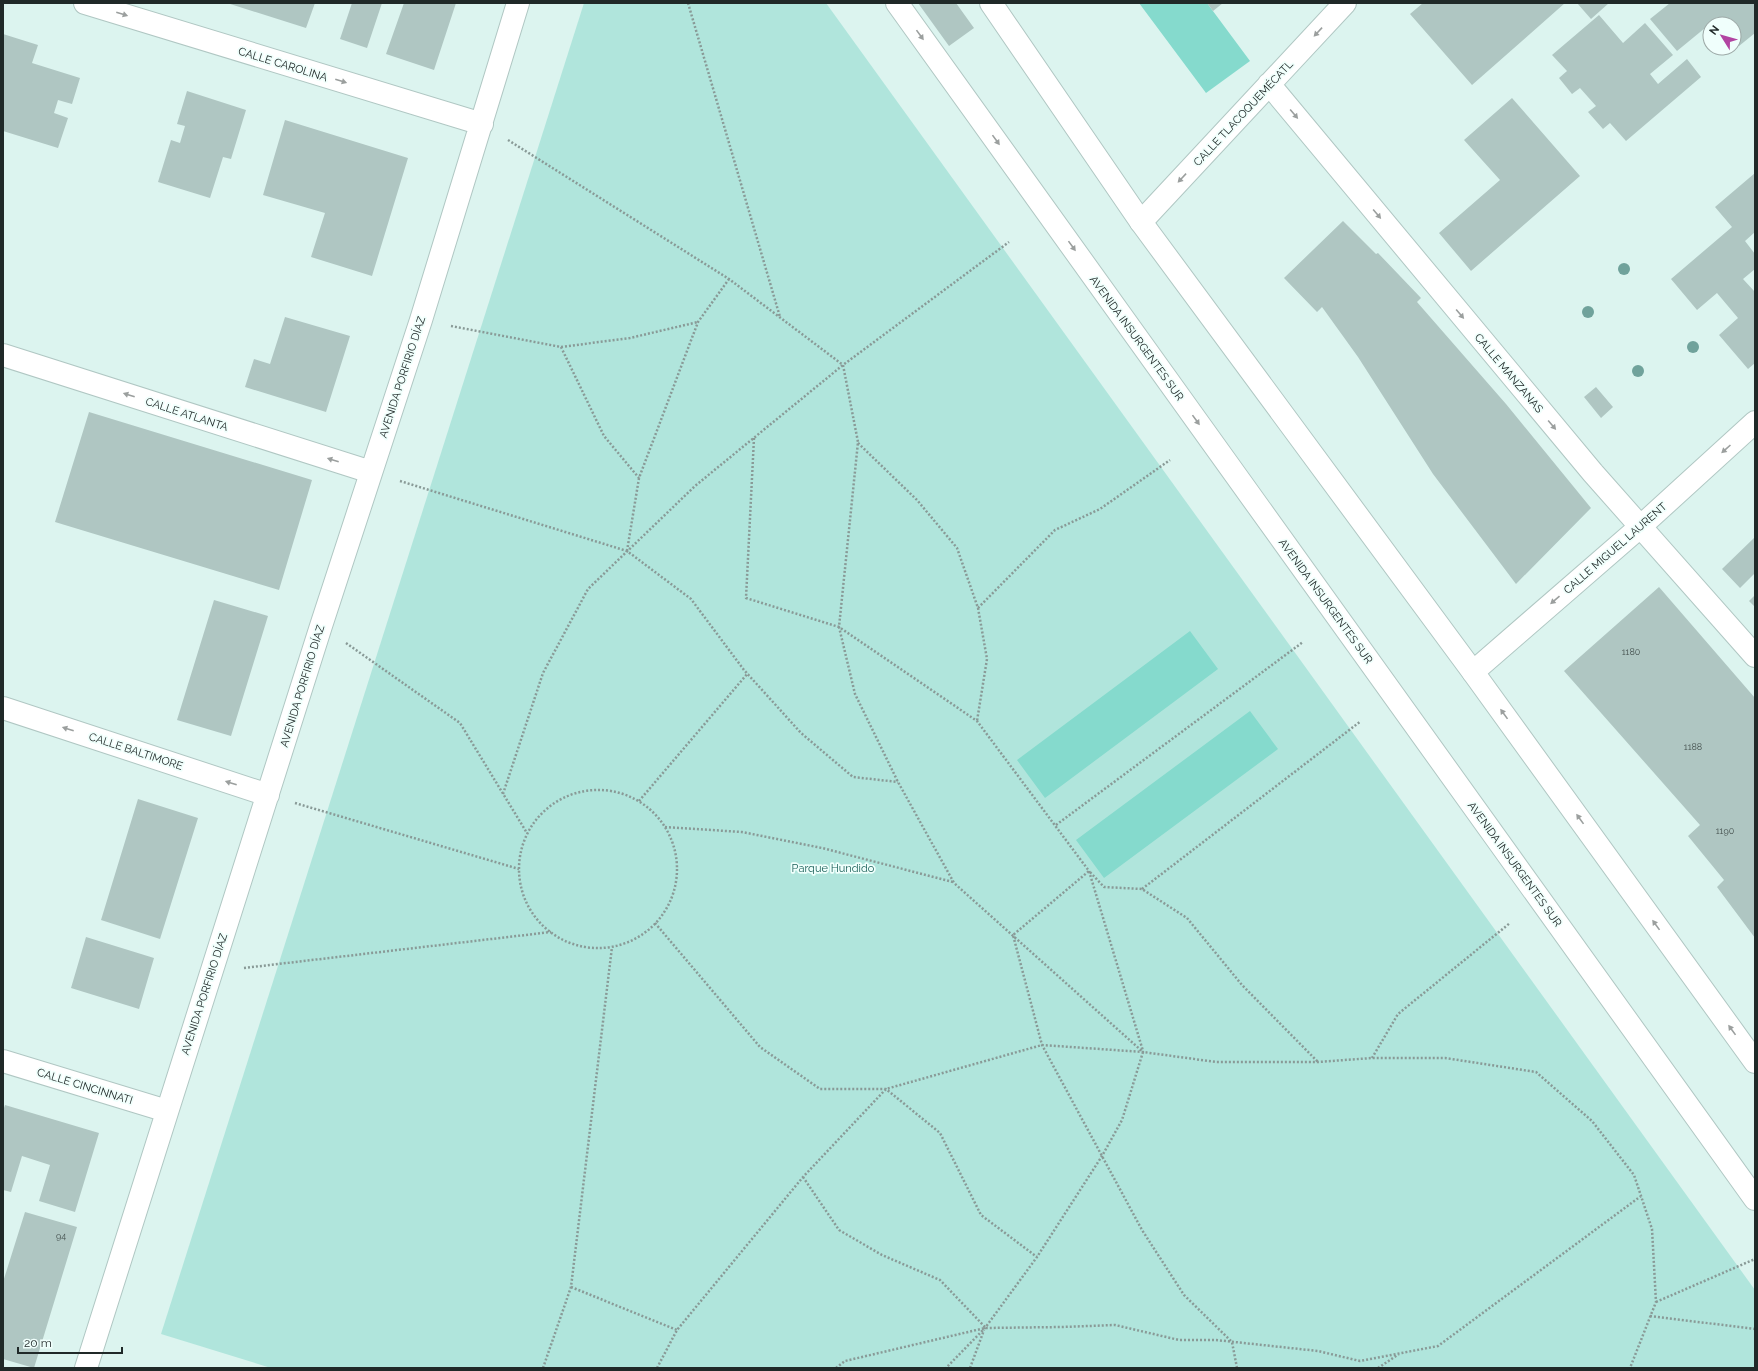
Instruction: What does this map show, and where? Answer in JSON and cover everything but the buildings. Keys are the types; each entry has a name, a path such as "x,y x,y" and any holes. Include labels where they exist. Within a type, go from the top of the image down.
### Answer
{"street":[{"name":"CALLE CAROLINA","path":"85,3 482,124"},
{"name":"AVENIDA PORFIRIO DÍAZ","path":"86,1368 321,626 421,320 518,3"},
{"name":"AVENIDA INSURGENTES SUR","path":"897,3 1755,1199"},
{"path":"991,3 1141,222 1473,672 1755,1062"},
{"name":"CALLE TLACOQUEMÉCATL","path":"1141,222 1345,3"},
{"name":"CALLE MANZANAS","path":"1269,84 1543,414 1640,527 1755,656"},
{"name":"CALLE ATLANTA","path":"3,355 371,472"},
{"name":"CALLE MIGUEL LAURENT","path":"1473,672 1640,527 1755,422"},
{"name":"CALLE BALTIMORE","path":"3,708 268,795"},
{"name":"CALLE CINCINNATI","path":"3,1061 167,1111"}],"path":[{"path":"688,3 780,318"},
{"path":"482,124 729,279 843,365 858,442 839,627 854,694 898,782 954,883 1143,1052"},
{"path":"503,794 544,673 588,589 694,486 843,365 1009,242"},
{"path":"627,551 639,478 698,322 729,279"},
{"path":"421,320 561,347 630,338 698,322"},
{"path":"561,347 604,436 639,478"},
{"path":"754,438 746,598 839,627 977,721 1089,871 1104,887 1142,890 1187,918 1242,985 1318,1062"},
{"path":"858,442 917,500 957,548 978,608 987,659 977,721"},
{"path":"978,608 1055,530 1100,509 1170,460"},
{"path":"371,472 627,551 691,599 744,670 801,733 853,777 898,782"},
{"path":"321,626 460,724 527,833"},
{"path":"1056,825 1303,642"},
{"path":"639,800 748,674"},
{"path":"1142,890 1361,721"},
{"path":"589,790 615,791 639,800 654,812 666,827 675,848 677,872 672,895 655,923 631,940 612,947 591,948 570,943 551,932 534,915 522,893 519,869 520,851 527,833 543,812 564,797 589,790"},
{"path":"268,795 519,869"},
{"path":"666,827 742,832 822,848 954,883"},
{"path":"1013,935 1089,871"},
{"path":"946,1368 985,1328 1037,1258 1102,1156 1122,1120 1143,1052 1089,871"},
{"path":"655,923 760,1047 820,1089 886,1089 1042,1045 1143,1052 1216,1062 1318,1062 1372,1058 1445,1058 1536,1072 1592,1121 1634,1175 1652,1229 1656,1302 1630,1368"},
{"path":"1372,1058 1398,1014 1510,923"},
{"path":"212,972 551,932"},
{"path":"1013,935 1042,1045 1142,1230 1184,1295 1232,1342 1237,1368"},
{"path":"543,1368 571,1286 612,947"},
{"path":"657,1368 677,1330 803,1177 886,1089"},
{"path":"886,1089 940,1133 981,1216 1037,1258"},
{"path":"803,1177 839,1230 882,1255 940,1280 985,1328"},
{"path":"836,1368 845,1361 985,1328 1115,1325 1179,1340 1216,1340 1318,1351 1360,1361 1438,1346 1641,1196"},
{"path":"1656,1302 1755,1259"},
{"path":"571,1286 677,1330"},
{"path":"1650,1316 1755,1329"},
{"path":"970,1368 985,1328"},
{"path":"1378,1368 1402,1352"}],"green space":[{"name":"Parque Hundido","path":"584,3 826,3 1755,1290 1755,1368 271,1368 161,1334"}],"shaded area":[{"path":"1139,3 1207,3 1250,61 1206,93"},
{"path":"1190,631 1218,669 1045,798 1017,760"},
{"path":"1250,711 1278,749 1104,878 1076,840"}]}
